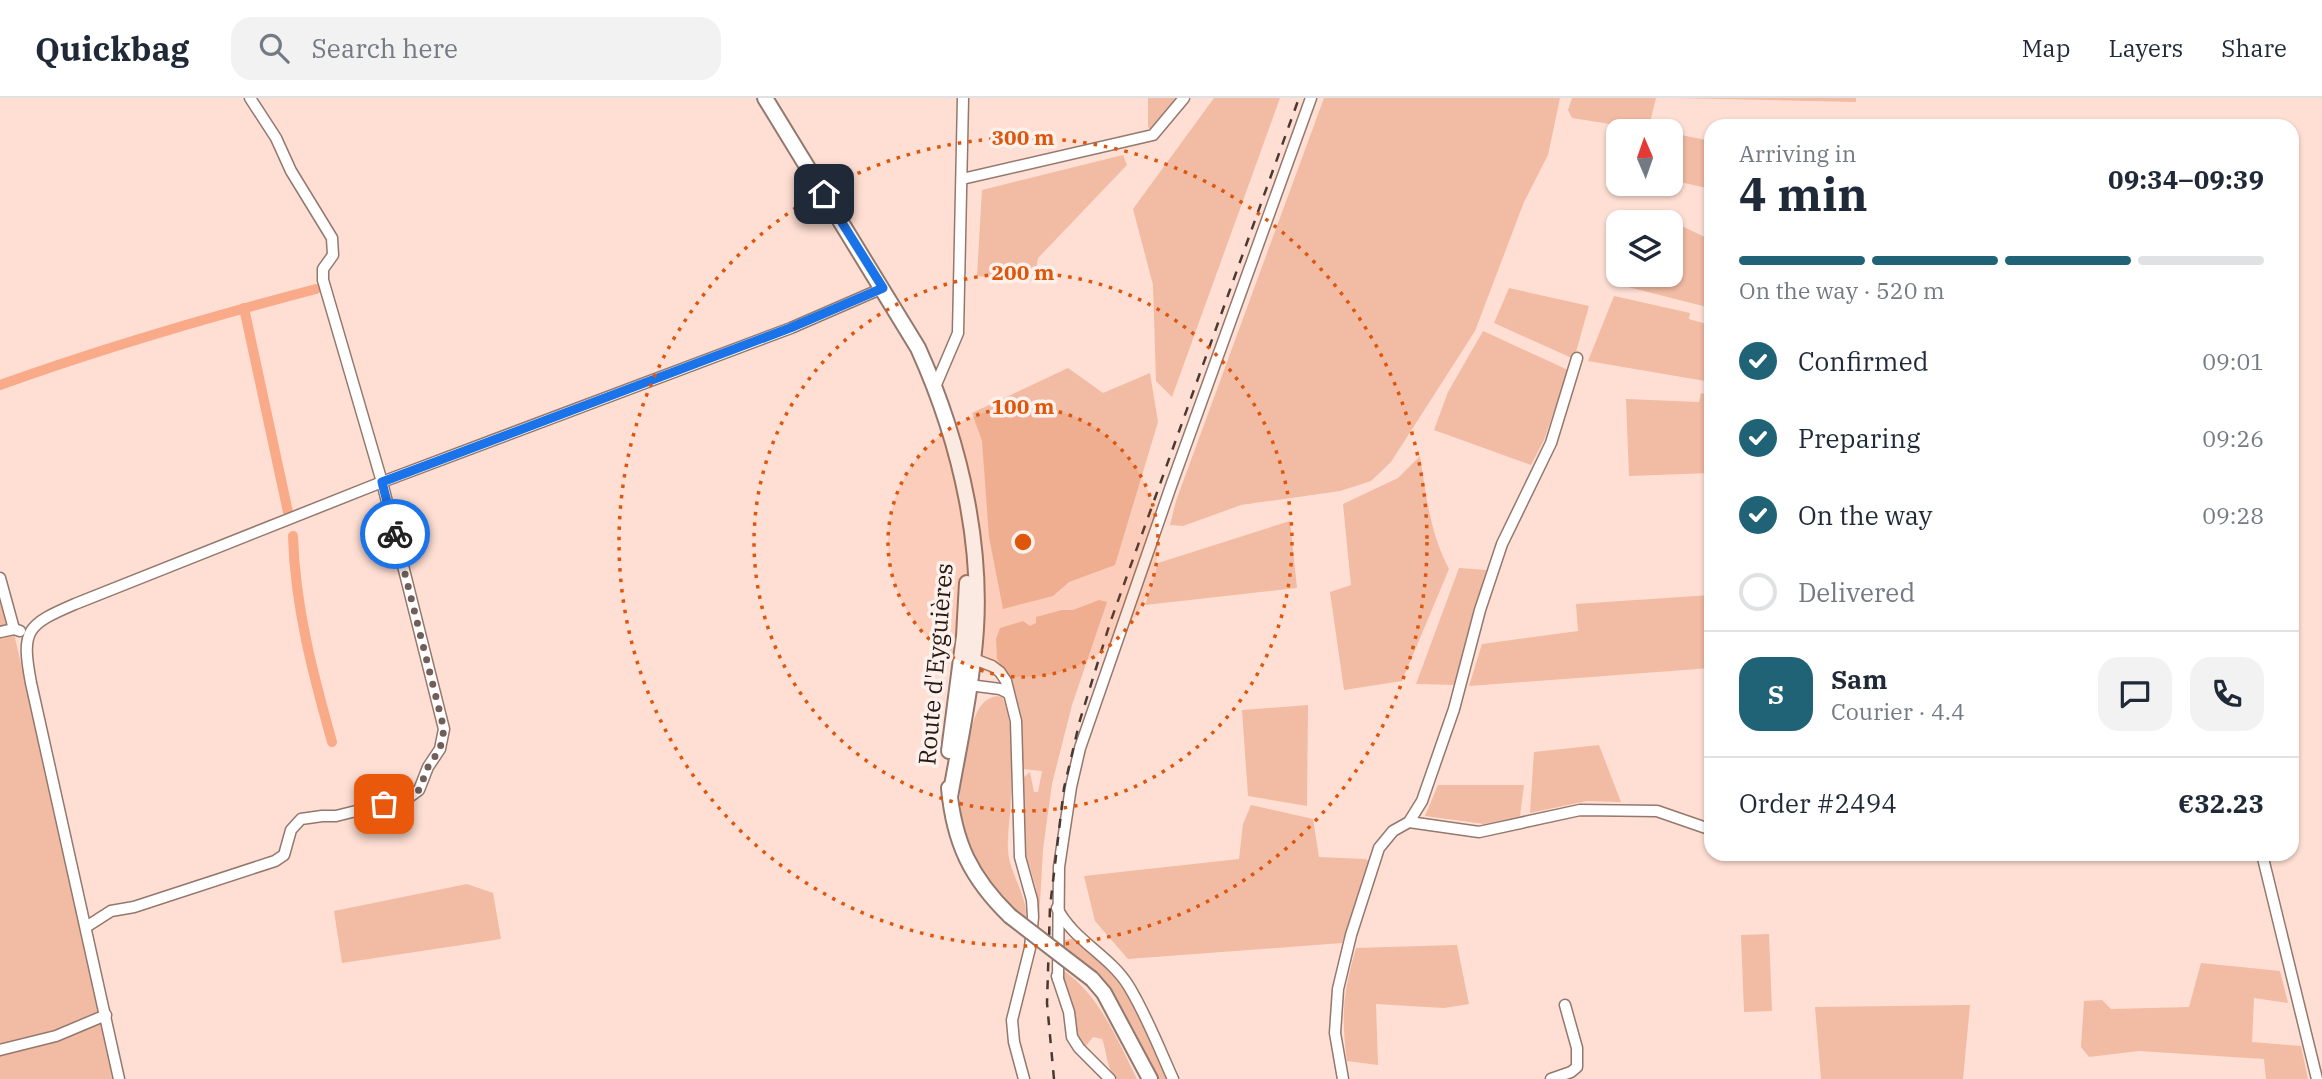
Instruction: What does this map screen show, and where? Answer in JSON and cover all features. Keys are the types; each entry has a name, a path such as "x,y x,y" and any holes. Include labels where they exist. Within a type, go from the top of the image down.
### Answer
{"main road":[{"name":"Route d'Eyguières","path":"765,98 918,348 954,440 976,572 967,676 948,770 953,823 974,875 986,891 1010,916 1092,979 1104,993 1150,1079"},
{"name":"Route d'Eyguières","path":"965,494 967,676"}],"street":[{"path":"86,927 111,911 134,907 275,860 284,855 291,830 301,819 336,816 408,798 419,790 428,767 440,749 444,729 382,482 323,280 323,269 333,255 332,238 291,170 276,138 250,98"},
{"path":"935,387 958,333 963,98"},
{"path":"962,179 1153,135 1184,98"},
{"path":"1110,1079 1079,1048 1072,1037 1069,1012 1053,954 1057,927 1059,867 1070,787 1080,748 1171,486 1311,98"},
{"path":"119,1079 30,683 26,658 28,635 35,625 46,616 382,482 790,328 883,288"},
{"path":"1343,1079 1335,1033 1338,989 1351,935 1379,848 1393,831 1409,822 1422,801 1454,709 1476,622 1502,544 1550,443 1577,358"},
{"path":"0,578 14,629"},
{"path":"0,632 14,629 28,635"},
{"path":"967,676 998,670 1006,681 1016,721 1020,856 1033,908 1030,948 1012,1020 1014,1042 1024,1079"},
{"path":"967,676 1008,694"},
{"path":"1409,822 1479,832 1580,810 1657,811 1704,827"},
{"path":"2265,861 2317,1079"},
{"path":"1057,908 1069,927 1103,957 1128,985 1173,1079"},
{"path":"1550,1079 1571,1072 1577,1067 1577,1048 1565,1005"},
{"path":"0,1050 56,1036 106,1015"}],"shaded area":[{"path":"1148,98 1179,98 1152,131 1148,127"},
{"path":"1214,98 1280,98 1172,397 1156,381 1153,285 1133,209"},
{"path":"1324,98 1560,98 1548,155 1524,202 1475,331 1391,462 1371,481 1340,491 1241,505 1183,526 1170,525 1176,501"},
{"path":"1572,98 1656,98 1651,119 1606,119 1606,123 1572,118 1568,110"},
{"path":"1673,98 1856,98 1856,102"},
{"path":"1684,136 1704,140 1704,187 1684,183"},
{"path":"1123,155 1127,165 1038,258 1034,281 977,276 982,190"},
{"path":"1683,227 1704,237 1704,306 1628,287 1683,287"},
{"path":"1509,288 1589,306 1574,359 1494,323"},
{"path":"1614,296 1690,313 1689,319 1704,323 1704,381 1588,361"},
{"path":"1483,331 1568,370 1544,440 1531,465 1434,430 1448,392"},
{"path":"1068,368 1103,393 1150,373 1158,422 1115,565 1069,582 1053,596 1003,609 989,537 982,441 972,413"},
{"path":"1701,393 1704,394 1704,473 1629,476 1626,399 1699,402"},
{"path":"1420,456 1433,528 1449,569 1402,681 1344,690 1330,592 1351,585 1343,504 1398,478"},
{"path":"1290,521 1297,588 1145,605 1158,563"},
{"path":"1459,568 1487,570 1457,685 1416,684"},
{"path":"0,584 15,638 105,1026 112,1079 0,1079"},
{"path":"1704,595 1704,669 1469,686 1482,644 1578,631 1576,604"},
{"path":"1099,600 1107,602 1072,705 1052,784 1043,849 1039,920 1036,888 1021,837 1023,778 1030,772 1034,792 1038,792 1042,771 1023,769 1021,714 1012,682 997,659 996,639 1000,628 1023,621 1030,626 1036,623 1036,617 1073,610"},
{"path":"998,696 1003,698 1007,711 1011,740 1009,860 1024,902 1026,920 1004,900 973,856 964,833 960,808 964,756 974,722 983,703"},
{"path":"1308,705 1307,806 1248,796 1242,710"},
{"path":"1599,745 1621,802 1587,801 1530,813 1534,752"},
{"path":"1438,785 1524,785 1520,816 1484,824 1425,816"},
{"path":"1251,805 1313,819 1319,857 1365,859 1371,862 1342,943 1128,959 1095,921 1084,876 1239,859 1243,824"},
{"path":"467,884 493,893 501,939 342,963 334,911"},
{"path":"1769,934 1772,1011 1744,1012 1741,935"},
{"path":"1075,938 1104,960 1126,989 1168,1079 1157,1079 1092,972 1064,946 1062,941"},
{"path":"1457,945 1469,1004 1444,1008 1376,1004 1378,1065 1347,1061 1344,1004 1356,948"},
{"path":"2201,963 2280,971 2288,1003 2254,998 2252,1042 2301,1046 2308,1079 2266,1079 2264,1059 2139,1051 2089,1057 2081,1047 2084,1001 2102,1000 2111,1009 2189,1007"},
{"path":"1063,970 1097,1005 1137,1079 1117,1079 1109,1065 1102,1039 1093,1037 1085,1047 1077,1037 1075,1020 1064,987"},
{"path":"1970,1005 1963,1079 1821,1079 1815,1007"}],"waterway":[{"path":"0,385 156,334 316,289"},
{"path":"244,308 288,512"},
{"path":"293,536 301,614 332,742"}],"railway":[{"path":"1054,1079 1047,1003 1050,907 1064,788 1080,720 1110,623 1299,98"}],"way so far":[{"path":"384,804 408,798 419,790 428,767 440,749 444,729 395,534"}],"route":[{"path":"395,534 382,482 790,328 883,288 824,194"}]}
